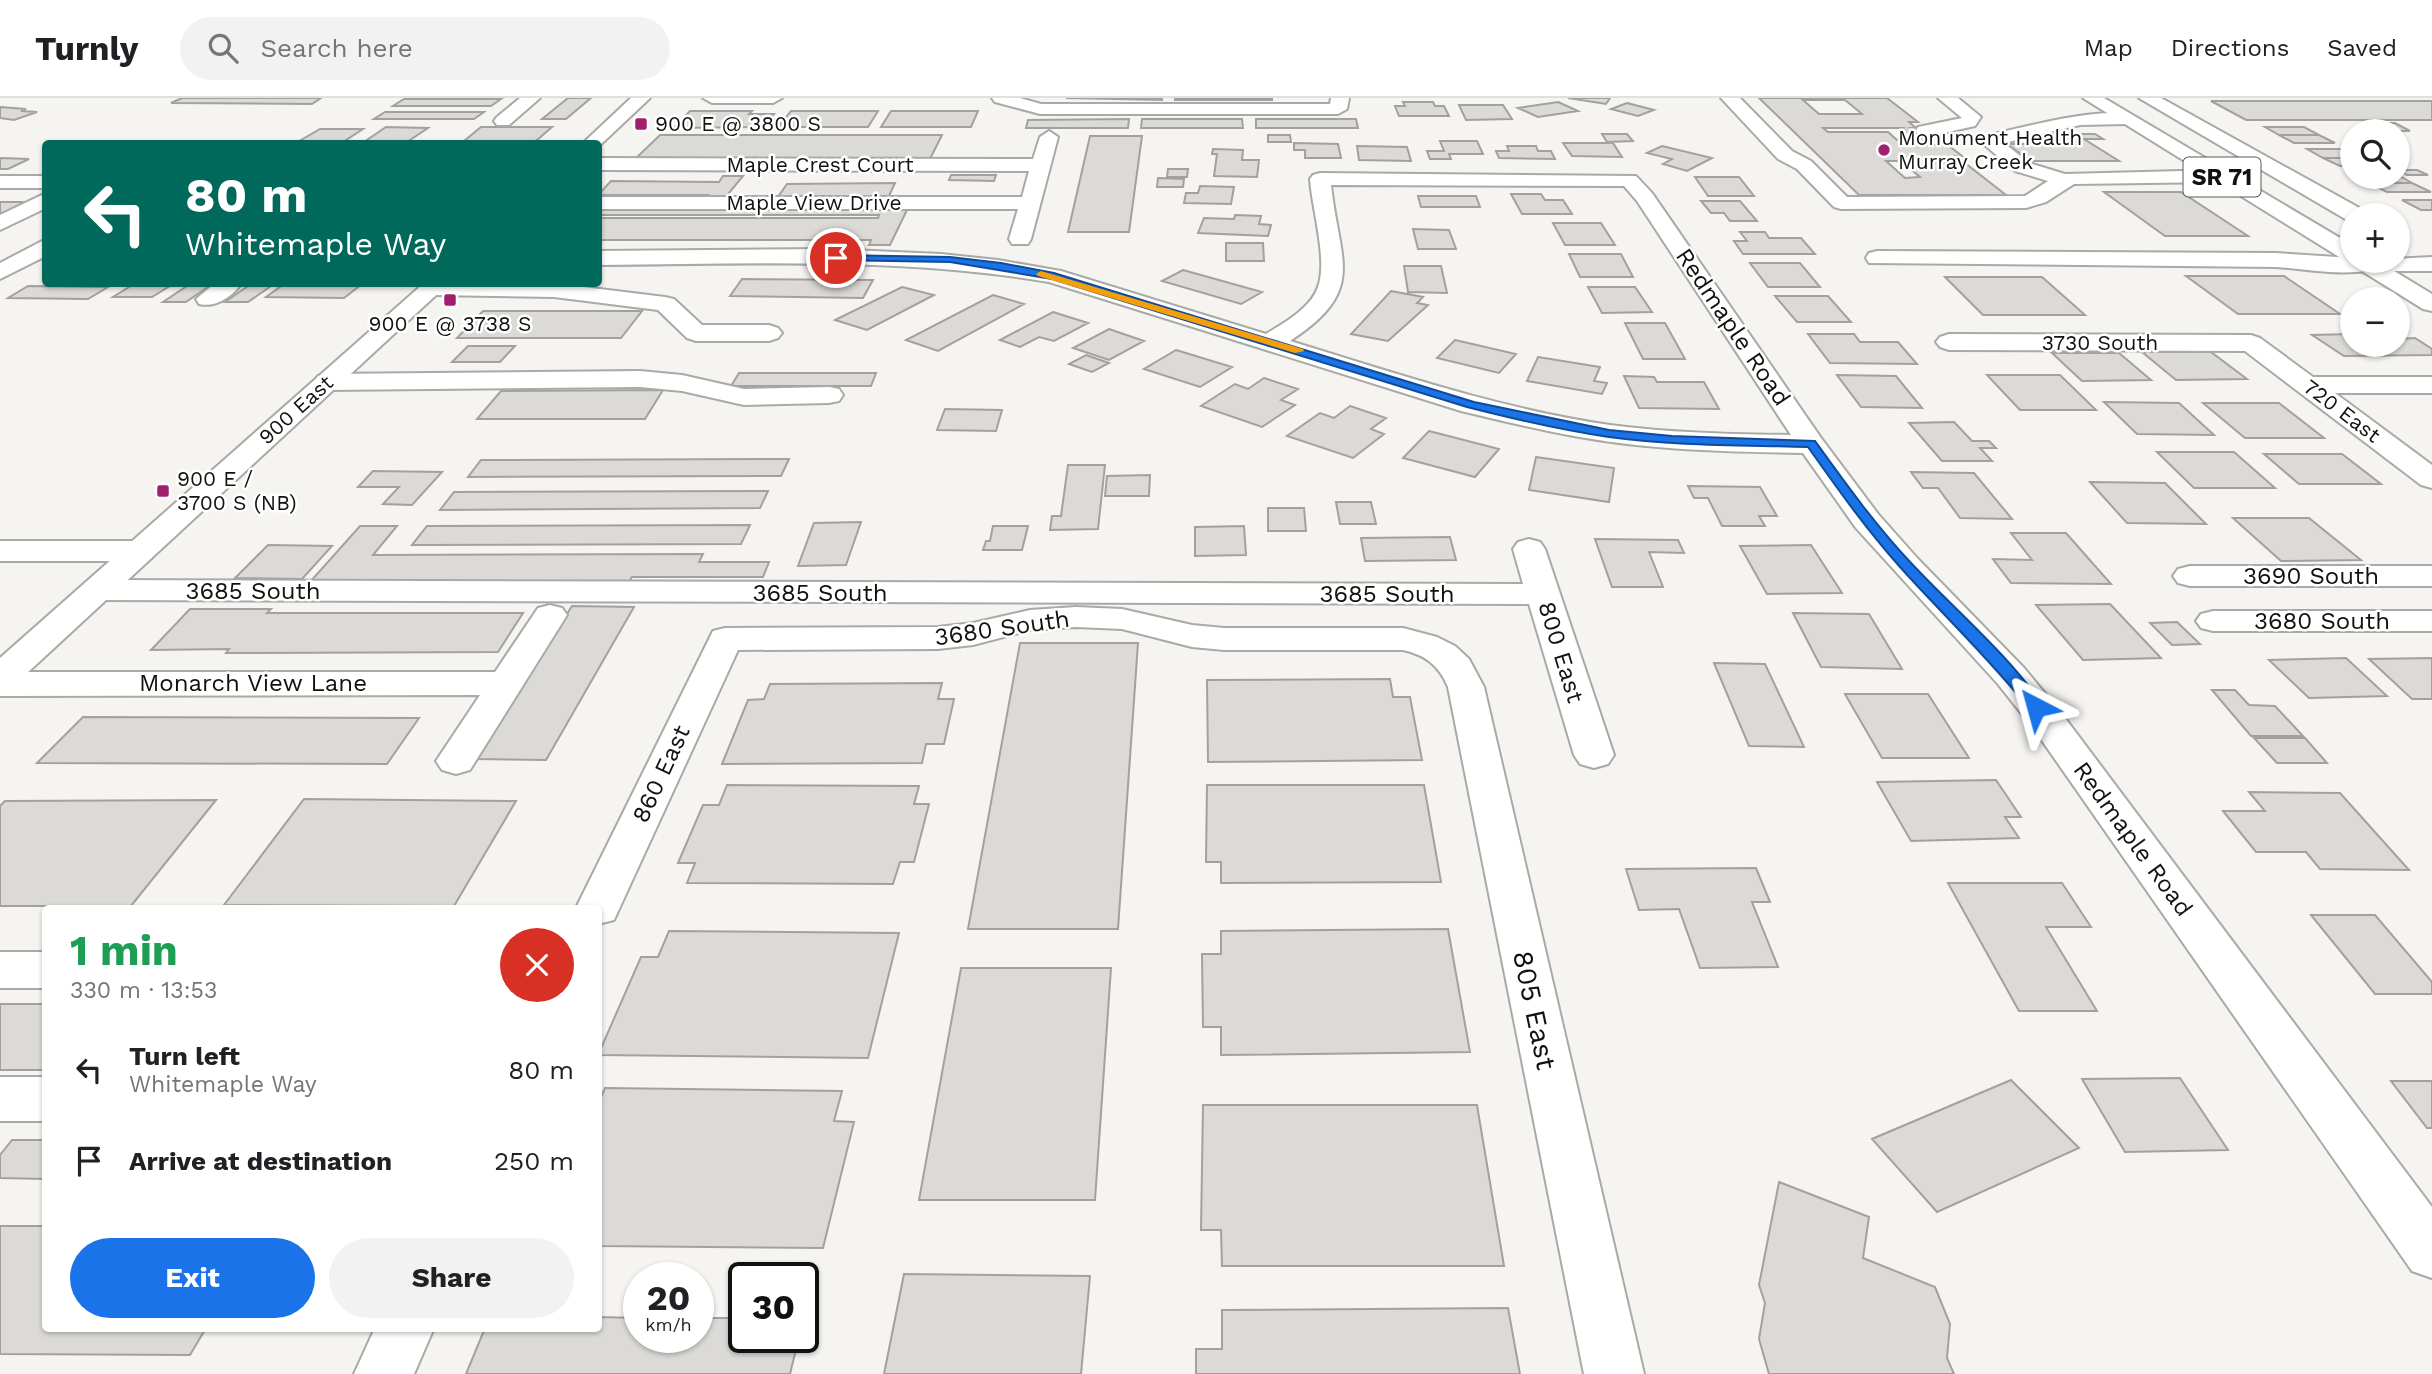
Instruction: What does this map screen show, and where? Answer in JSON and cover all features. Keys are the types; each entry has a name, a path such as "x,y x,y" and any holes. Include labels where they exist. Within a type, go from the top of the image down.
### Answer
{"street":[{"path":"503,121 531,98"},
{"path":"595,140 641,98"},
{"path":"712,98 773,98"},
{"path":"1001,98 1041,109 1339,104"},
{"path":"1730,98 1785,155 1804,165 1841,203 2026,202 2038,198 2065,180 2090,176 2285,176"},
{"path":"1919,134 1969,122 1972,117 1947,98"},
{"name":"SR 71","path":"2092,98 2340,248"},
{"name":"SR 71","path":"2148,98 2340,207"},
{"path":"2065,180 2022,167 1989,141 1994,137 2080,120 2186,120"},
{"path":"1020,239 1049,137"},
{"name":"Maple Crest Court","path":"602,164 1041,165"},
{"name":"Redmaple Road","path":"1270,342 1305,317 1320,303 1331,286 1332,273 1320,179 1629,180 1645,197 1811,444 1867,521 1905,565 2011,676 2049,723 2432,1252"},
{"path":"0,182 42,182"},
{"path":"0,196 42,198"},
{"path":"0,224 42,200"},
{"name":"Maple View Drive","path":"602,203 1030,203"},
{"path":"0,272 42,248"},
{"path":"2410,248 2432,262"},
{"path":"602,258 950,259 1001,265 1054,276 1471,405 1609,433 1672,440 1811,444"},
{"path":"1877,258 2277,260 2340,265"},
{"path":"2410,261 2432,262"},
{"name":"SR 71","path":"2381,273 2432,304"},
{"path":"208,299 225,287"},
{"name":"900 East","path":"0,678 433,287"},
{"path":"464,287 554,290 665,304 696,333 769,333"},
{"name":"3730 South","path":"1949,342 2251,343"},
{"name":"720 East","path":"2251,343 2432,480"},
{"path":"327,383 640,379 682,383 744,397 829,395"},
{"path":"2308,385 2432,385"},
{"name":"800 East","path":"1529,549 1594,755"},
{"path":"0,551 140,551"},
{"name":"3690 South","path":"2190,576 2432,576"},
{"name":"3685 South","path":"98,590 1543,594"},
{"path":"457,761 550,615"},
{"name":"3680 South","path":"725,639 938,638 973,634 1030,620 1076,617 1122,619 1192,636 1224,639 1403,639 1425,643 1443,652"},
{"name":"3680 South","path":"2213,621 2432,621"},
{"name":"860 East","path":"599,905 725,639"},
{"name":"805 East","path":"1443,652 1458,667 1466,687 1614,1374"},
{"name":"Monarch View Lane","path":"0,684 506,683"},
{"path":"0,970 42,970"},
{"path":"0,1099 42,1099"},
{"path":"384,1374 403,1332"}],"building":[{"path":"182,98 321,98 312,104 171,103"},
{"path":"568,98 591,98 566,119 542,119"},
{"path":"1066,98 1162,98 1162,100"},
{"path":"1272,98 1272,100 1175,100"},
{"path":"1568,98 1610,98 1606,104"},
{"name":"Monument Health Murray Creek","path":"1759,98 1887,98 1918,122 1909,122 1916,128 1823,128 1828,132 1888,132 1897,140 1910,132 1932,137 1918,145 1948,145 1962,156 1956,156 2006,195 1859,195","holes":["1803,100 1845,100 1862,114 1819,114","1886,161 1900,161 1920,177 1905,178"]},
{"path":"404,99 501,99 491,106 393,106"},
{"path":"2211,101 2432,101 2432,120 2246,120"},
{"path":"1403,102 1433,102 1435,106 1444,106 1449,116 1399,116 1395,106 1405,106"},
{"path":"1558,102 1578,111 1538,117 1518,108"},
{"path":"1627,103 1654,110 1638,116 1611,109"},
{"path":"1459,105 1503,105 1512,119 1466,120"},
{"path":"0,107 37,112 14,120 0,118"},
{"path":"690,111 752,111 749,114 774,114 763,127 674,128"},
{"path":"791,111 878,111 868,127 778,127"},
{"path":"891,111 978,111 971,127 881,127"},
{"path":"385,112 484,112 474,119 374,119"},
{"path":"1129,119 1128,128 1026,128 1028,120"},
{"path":"1142,119 1242,119 1243,128 1141,128"},
{"path":"1256,119 1356,119 1358,128 1256,128"},
{"path":"386,127 428,128 410,140 367,140"},
{"path":"481,127 552,127 537,140 465,140"},
{"path":"2265,127 2304,127 2319,135 2279,135"},
{"path":"320,129 363,129 346,140 301,140"},
{"path":"1602,134 1627,134 1633,141 1607,142"},
{"path":"2037,134 2095,134 2103,139 2084,139 2119,161 2031,161 2007,144 2051,144"},
{"path":"660,135 942,135 929,161 634,160"},
{"path":"1268,135 1290,135 1291,142 1268,142"},
{"path":"2279,135 2319,135 2335,143 2294,143"},
{"path":"1090,136 1142,136 1129,232 1068,232"},
{"path":"1440,141 1477,141 1483,154 1449,154 1451,159 1430,159 1427,151 1444,151"},
{"path":"1294,143 1338,144 1341,158 1305,158 1305,150 1294,150"},
{"path":"1563,143 1613,143 1622,157 1572,156"},
{"path":"1357,146 1407,147 1411,161 1359,160"},
{"path":"1507,146 1536,146 1538,151 1551,151 1555,159 1499,158 1496,151 1509,151"},
{"path":"1662,146 1712,158 1687,171 1663,164 1672,159 1647,153"},
{"path":"1213,149 1243,150 1242,160 1259,160 1257,177 1214,176 1217,154 1212,154"},
{"path":"2307,149 2340,149 2340,158 2323,158"},
{"path":"2323,158 2340,158 2340,166"},
{"path":"0,159 29,159 8,169 0,169"},
{"path":"1168,169 1188,169 1187,177 1167,177"},
{"path":"2410,170 2417,170 2428,175 2410,175"},
{"path":"951,175 996,175 994,181 949,180"},
{"path":"723,176 743,176 724,199 705,199 708,195 602,195 602,191 611,181 719,182"},
{"path":"1695,177 1739,177 1754,196 1708,196"},
{"path":"1158,178 1184,179 1183,187 1157,187"},
{"path":"895,183 889,196 778,197 787,184"},
{"path":"2412,183 2431,192 2387,192 2381,189 2410,189"},
{"path":"1200,186 1234,187 1231,204 1184,203 1186,193 1198,193"},
{"path":"2104,192 2181,192 2248,236 2165,236"},
{"path":"1511,194 1541,194 1545,200 1563,200 1572,214 1522,214"},
{"path":"1418,196 1476,196 1480,207 1421,207"},
{"path":"2402,200 2432,200 2432,210 2421,210"},
{"path":"1701,201 1740,201 1757,221 1730,221 1724,213 1711,213"},
{"path":"0,202 30,202 0,218"},
{"path":"602,208 908,208 890,245 869,245 871,240 602,240 602,218 878,218 879,215 602,215"},
{"path":"1235,215 1261,216 1259,224 1271,225 1268,236 1198,233 1204,218 1234,219"},
{"path":"1553,223 1601,223 1615,245 1565,245"},
{"path":"1413,229 1449,230 1456,249 1418,249"},
{"path":"1740,232 1765,232 1769,238 1801,238 1815,254 1743,254 1734,241 1747,241"},
{"path":"1226,243 1263,243 1264,261 1226,261"},
{"path":"1569,254 1621,254 1633,277 1580,277"},
{"path":"1750,263 1800,263 1820,287 1768,287"},
{"path":"1404,266 1441,266 1447,293 1408,292"},
{"path":"1183,270 1262,292 1241,304 1162,281"},
{"path":"2186,276 2284,276 2340,314 2238,314"},
{"path":"1945,277 2042,277 2085,315 1983,315"},
{"path":"742,279 873,280 863,298 730,296"},
{"path":"28,286 108,287 88,299 8,298"},
{"path":"129,287 168,287 152,297 113,297"},
{"path":"186,287 208,287 186,302 163,302"},
{"path":"247,287 270,287 248,302 225,302"},
{"path":"280,287 358,287 344,298 266,297"},
{"path":"902,287 934,295 867,330 835,320"},
{"path":"1588,287 1635,287 1652,312 1602,313"},
{"path":"1391,291 1423,297 1417,303 1428,305 1388,341 1351,334"},
{"path":"993,295 1024,304 938,351 906,340"},
{"path":"1775,296 1828,296 1851,322 1797,322"},
{"path":"483,311 642,311 621,338 457,338"},
{"path":"1053,312 1088,323 1054,341 1039,337 1020,347 1000,340"},
{"path":"1625,323 1665,323 1685,359 1643,359"},
{"path":"1109,329 1144,341 1109,360 1073,348"},
{"path":"1808,334 1854,334 1860,342 1898,342 1917,364 1830,363"},
{"path":"2340,334 2340,353 2312,335"},
{"path":"2410,338 2415,338 2432,349 2432,355 2410,355"},
{"path":"1455,340 1516,354 1499,373 1437,358"},
{"path":"468,346 515,346 500,362 452,362"},
{"path":"1176,350 1232,367 1200,387 1144,369"},
{"path":"2142,352 2211,352 2247,379 2176,380"},
{"path":"2052,353 2119,353 2151,380 2082,381"},
{"path":"1086,355 1109,363 1092,372 1069,364"},
{"path":"1538,357 1600,367 1594,381 1607,383 1602,394 1527,381"},
{"path":"739,373 876,373 871,386 731,386"},
{"path":"1837,375 1896,376 1922,408 1861,407"},
{"path":"1987,375 2060,375 2096,410 2020,410"},
{"path":"1624,376 1654,377 1657,382 1704,382 1719,409 1639,408"},
{"path":"1264,378 1298,389 1281,400 1295,405 1262,427 1201,406 1235,384 1248,389"},
{"path":"663,390 645,419 477,419 501,391"},
{"path":"2104,402 2179,403 2214,435 2137,434"},
{"path":"2203,403 2279,403 2324,438 2245,438"},
{"path":"1350,406 1386,418 1371,429 1384,434 1353,458 1287,436 1320,413 1334,418"},
{"path":"945,409 1002,410 996,431 937,430"},
{"path":"1954,422 1972,441 1989,441 1996,448 1980,448 1992,461 1942,461 1909,423"},
{"path":"1429,431 1499,449 1475,477 1403,458"},
{"path":"2157,452 2234,452 2275,488 2194,488"},
{"path":"2264,454 2342,454 2381,484 2299,484"},
{"path":"1536,457 1614,468 1609,502 1529,490"},
{"path":"789,459 781,476 468,477 481,460"},
{"path":"1068,465 1105,465 1098,529 1050,530 1052,516 1061,516"},
{"path":"373,471 442,472 412,505 383,504 399,487 358,487"},
{"path":"1911,472 1974,473 2012,519 1960,518 1938,488 1923,488"},
{"path":"1150,475 1149,496 1105,496 1107,476"},
{"path":"2090,482 2165,483 2206,524 2127,523"},
{"path":"1688,486 1760,487 1777,516 1759,516 1765,526 1722,526 1708,498 1694,498"},
{"path":"768,491 760,508 440,510 454,492"},
{"path":"1336,502 1371,502 1376,524 1340,524"},
{"path":"1268,508 1304,508 1306,531 1268,531"},
{"path":"2233,518 2309,518 2361,560 2281,561"},
{"path":"861,522 846,565 798,566 814,523"},
{"path":"750,525 741,544 412,545 427,526"},
{"path":"360,526 397,526 373,555 703,554 699,562 769,562 763,577 632,577 629,582 310,582"},
{"path":"993,526 1028,526 1022,550 983,550 986,541 990,541"},
{"path":"1244,526 1246,555 1195,556 1195,527"},
{"path":"2011,533 2066,533 2111,584 2011,583 1993,559 2032,560"},
{"path":"1450,537 1456,560 1365,561 1361,538"},
{"path":"1595,539 1678,540 1684,553 1649,552 1663,587 1612,587"},
{"path":"268,545 332,546 302,579 235,578"},
{"path":"1811,545 1842,593 1767,594 1740,546"},
{"path":"2110,604 2161,658 2083,660 2036,605"},
{"path":"572,606 634,607 546,760 475,759"},
{"path":"190,609 271,609 267,613 523,613 498,652 226,653 229,649 151,650"},
{"path":"1793,613 1869,614 1902,669 1821,667"},
{"path":"2177,622 2200,644 2172,645 2150,623"},
{"path":"1020,643 1138,643 1118,929 968,929"},
{"path":"2346,658 2387,696 2309,698 2269,660"},
{"path":"2432,658 2432,699 2412,699 2369,659"},
{"path":"1714,663 1765,664 1804,747 1749,746"},
{"path":"1390,679 1393,697 1410,697 1422,760 1208,762 1207,680"},
{"path":"942,683 938,699 954,699 944,744 926,744 922,763 722,764 748,700 764,699 770,684"},
{"path":"2212,690 2235,690 2249,705 2275,706 2303,736 2251,736"},
{"path":"1845,694 1928,694 1969,758 1882,758"},
{"path":"83,717 419,718 387,764 37,763"},
{"path":"2254,738 2305,738 2327,763 2277,763"},
{"path":"1996,780 2021,817 2005,817 2019,838 1911,841 1877,782"},
{"path":"727,785 919,786 914,804 929,804 914,862 900,862 893,884 687,883 695,863 678,863 703,805 719,805"},
{"path":"1207,785 1424,785 1441,882 1221,883 1221,862 1206,862"},
{"path":"2249,792 2340,793 2409,870 2320,869 2306,852 2256,852 2223,811 2265,811"},
{"path":"304,799 516,801 455,905 224,905"},
{"path":"216,800 132,905 42,906 0,906 0,806 5,801"},
{"path":"1756,868 1770,902 1752,902 1778,967 1700,968 1679,909 1639,910 1626,869"},
{"path":"1948,883 2062,883 2091,927 2046,927 2097,1011 2019,1011"},
{"path":"2311,915 2375,915 2432,982 2432,994 2375,994"},
{"path":"1448,929 1470,1052 1221,1055 1221,1027 1203,1027 1202,954 1221,954 1221,931"},
{"path":"669,931 899,933 868,1058 602,1055 602,1046 641,957 658,957"},
{"path":"961,968 1111,968 1095,1200 919,1200"},
{"path":"0,1004 42,1004 42,1070 0,1070"},
{"path":"2180,1078 2228,1150 2125,1152 2082,1079"},
{"path":"2011,1080 2079,1148 1937,1212 1872,1139"},
{"path":"2391,1081 2432,1081 2432,1128 2427,1128"},
{"path":"605,1088 842,1091 834,1121 854,1122 823,1248 602,1246 602,1095"},
{"path":"1203,1105 1477,1105 1504,1266 1222,1266 1221,1230 1201,1230"},
{"path":"12,1140 42,1140 42,1179 0,1178 0,1155"},
{"path":"1779,1182 1869,1217 1863,1258 1935,1287 1950,1324 1947,1358 1954,1374 1769,1374 1759,1339 1765,1303 1759,1285"},
{"path":"0,1226 42,1226 42,1332 204,1332 190,1355 0,1354"},
{"path":"904,1274 1090,1276 1081,1374 884,1374"},
{"path":"1508,1308 1520,1374 1196,1374 1196,1349 1222,1349 1222,1310"},
{"path":"602,1317 623,1318 623,1353 714,1353 714,1318 728,1318 728,1353 795,1353 790,1374 466,1374 483,1332 602,1332"}],"tunnel":[{"path":"1903,136 1925,141"}],"slow traffic":[{"path":"1041,274 1299,351"}],"place":[{"name":"900 E @ 3800 S","path":"641,124"},
{"name":"Monument Health Murray Creek","path":"1884,150"},
{"name":"900 E @ 3738 S","path":"450,300"},
{"name":"900 E / 3700 S (NB)","path":"163,491"}],"route":[{"path":"836,258 950,259 1001,265 1054,276 1471,405 1525,418 1609,433 1672,440 1811,444 1867,521 1905,565 2011,676 2036,707"}]}
